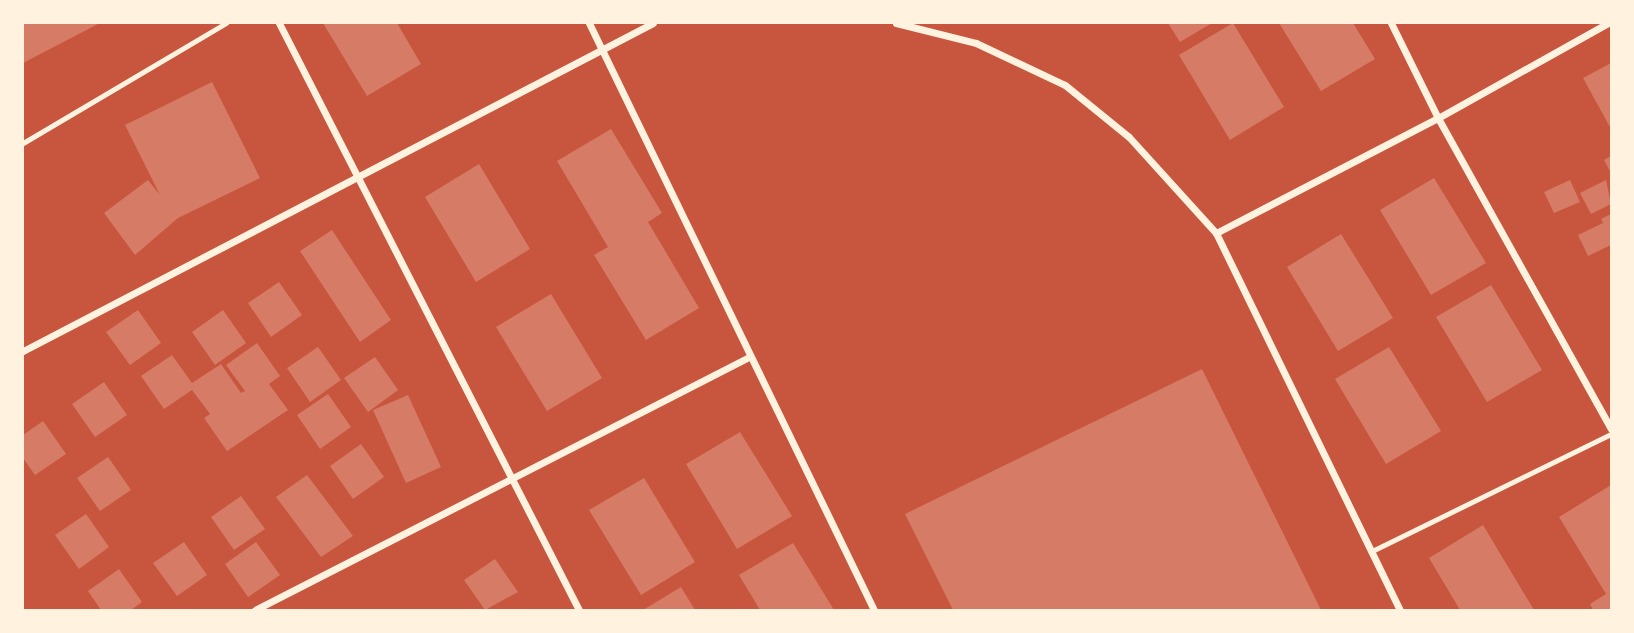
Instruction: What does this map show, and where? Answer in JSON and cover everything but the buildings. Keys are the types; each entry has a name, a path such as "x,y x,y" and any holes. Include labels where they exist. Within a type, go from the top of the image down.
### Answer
{"street":[{"path":"279,23 354,175 579,610"},
{"path":"589,23 874,610"},
{"path":"23,351 354,175 604,51 653,23"},
{"path":"896,23 976,43 1065,85 1129,137 1216,233 1400,610"},
{"path":"1391,23 1438,118 1611,431"},
{"path":"1216,233 1438,118 1608,23"},
{"path":"255,610 749,357"}],"lane":[{"path":"23,143 226,23"},
{"path":"1372,551 1611,431"}]}
